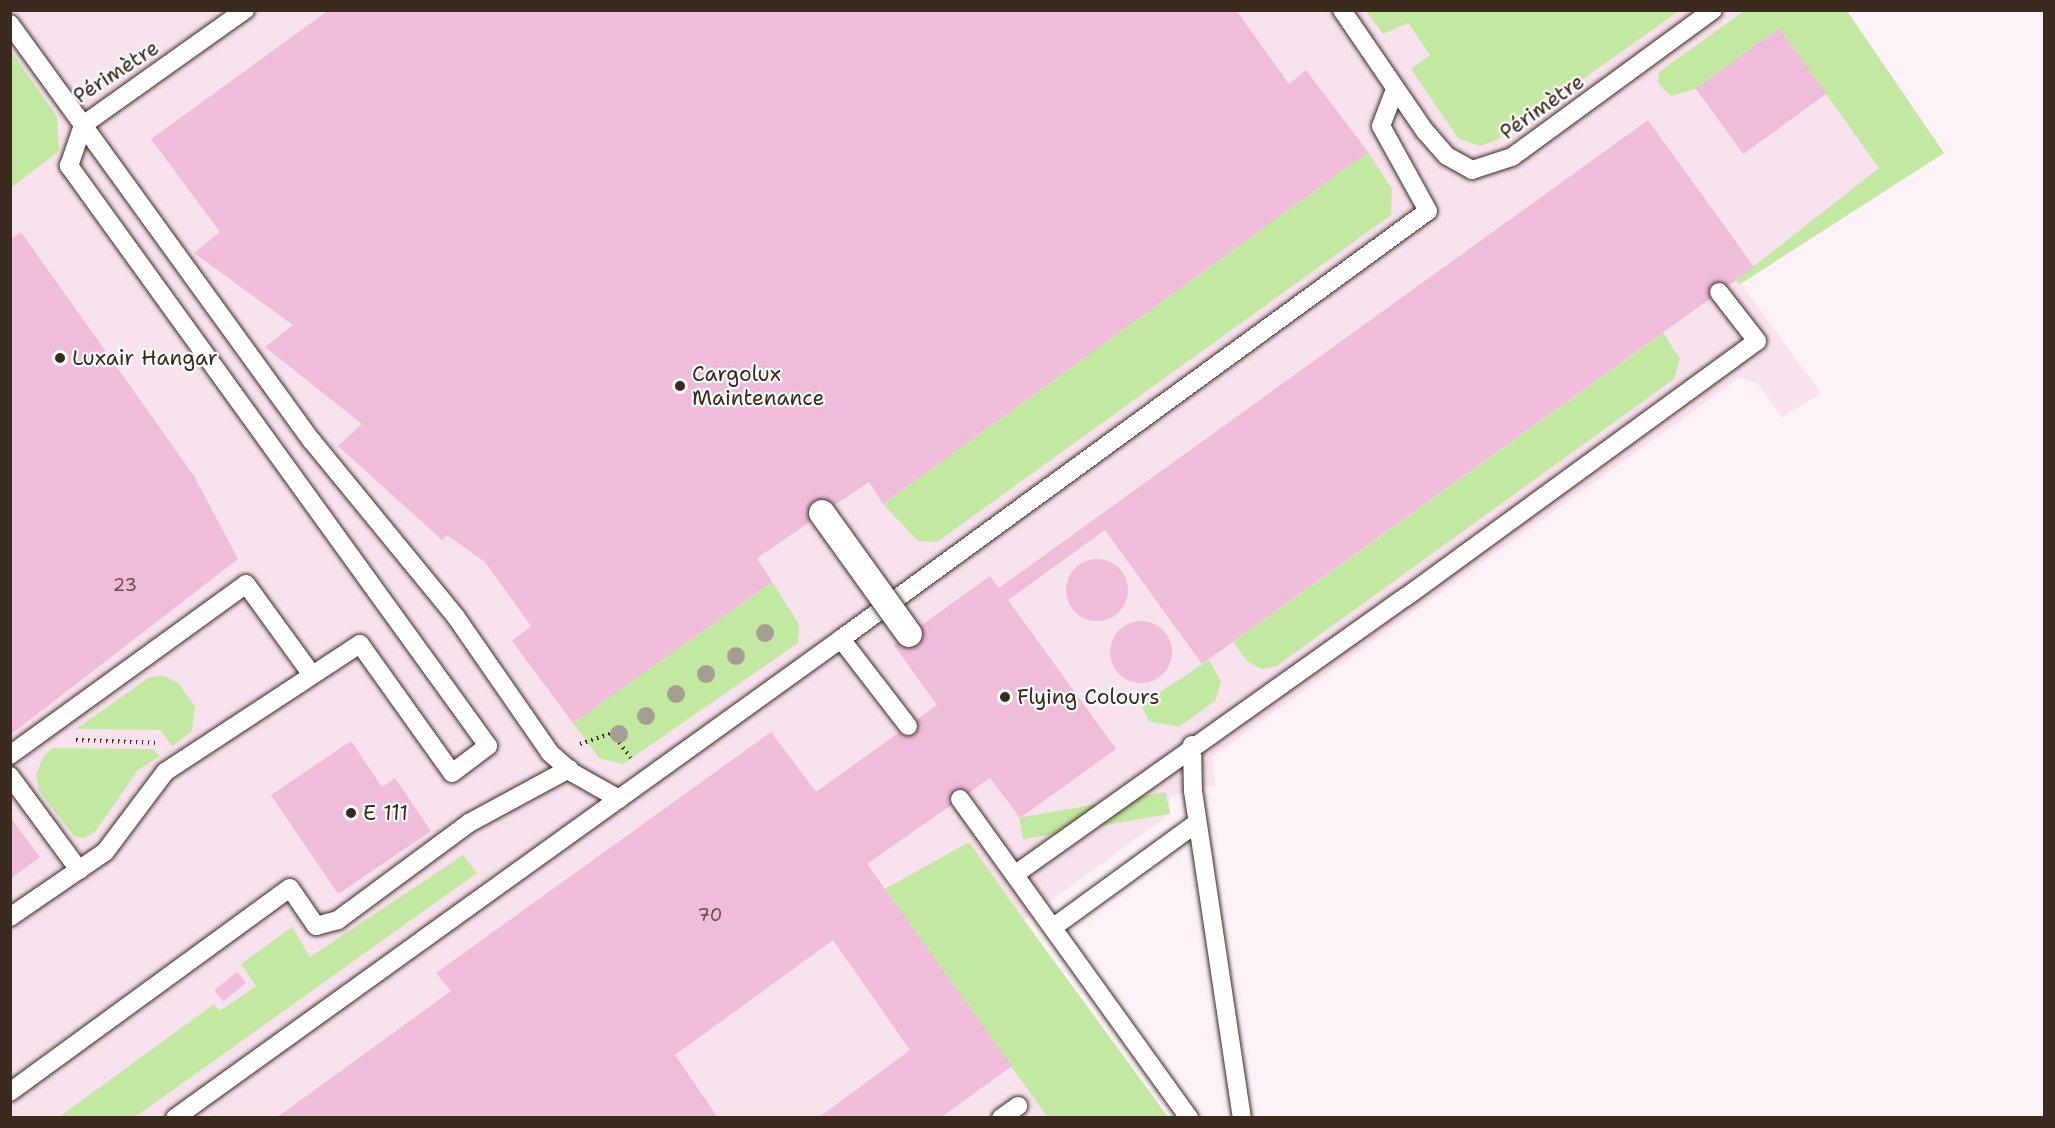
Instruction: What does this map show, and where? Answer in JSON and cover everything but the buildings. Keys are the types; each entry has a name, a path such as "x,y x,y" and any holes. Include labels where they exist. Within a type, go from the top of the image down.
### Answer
{"street":[{"path":"822,513 909,634"}],"lane":[{"name":"Périmètre","path":"10,24 83,125 245,10"},
{"name":"Périmètre","path":"1342,10 1395,90 1447,156 1472,170 1512,157 1713,10"},
{"path":"176,1118 841,639 1428,211 1381,126 1395,90"},
{"path":"10,917 105,852 165,772 360,644 452,773 488,746 69,166 83,125"},
{"path":"83,125 312,441 456,617 550,753 569,769 619,799"},
{"path":"1017,873 1192,745 1406,597 1756,341 1719,292"},
{"path":"10,755 246,584 312,675"},
{"path":"841,639 908,726"},
{"path":"1192,745 1197,823 1242,1118"},
{"path":"10,1092 290,888 316,926 338,920 469,823 569,769"},
{"path":"10,776 79,870"},
{"path":"960,799 1017,873 1189,1118"},
{"path":"1055,927 1197,823"},
{"path":"1001,1118 1018,1106"}],"path":[{"path":"550,753 612,734 647,778"},
{"path":"34,739 161,743 177,764"}],"shaded area":[{"path":"10,11 1847,11 1944,153 1741,284 1821,393 1782,417 1758,383 1739,378 1212,757 1215,785 1170,796 1170,814 1009,931 1147,1117 11,1117"}],"green space":[{"path":"1366,11 1679,11 1497,140 1480,146 1458,138 1411,69 1430,55 1408,23 1383,34"},
{"path":"1744,11 1847,11 1944,153 1740,284 1735,281 1879,168 1779,28 1696,89 1671,96 1657,82 1659,72"},
{"path":"11,51 57,117 59,151 12,187"},
{"path":"1368,152 1392,189 1391,215 937,542 918,541 883,504"},
{"path":"1663,333 1680,359 1674,379 1275,667 1261,669 1247,661 1233,642"},
{"path":"772,582 799,624 798,643 623,764 599,758 573,723"},
{"path":"1209,660 1221,681 1216,700 1179,727 1149,721 1141,705"},
{"path":"164,676 178,683 195,706 192,731 172,746 160,730 76,729 150,677"},
{"path":"53,748 153,749 160,756 138,770 95,832 85,838 74,836 39,791 36,775 43,757"},
{"path":"1166,792 1170,814 1023,840 1019,818"},
{"path":"969,842 1168,1117 1043,1117 1046,1115 885,889"},
{"path":"463,855 477,873 135,1117 59,1117 214,1004 220,1011 256,986 241,964 292,927 310,957"}],"place":[{"name":"Luxair Hangar","path":"60,358"},
{"name":"Cargolux Maintenance","path":"680,386"},
{"name":"Flying Colours","path":"1005,697"},
{"name":"E 111","path":"351,813"}]}
